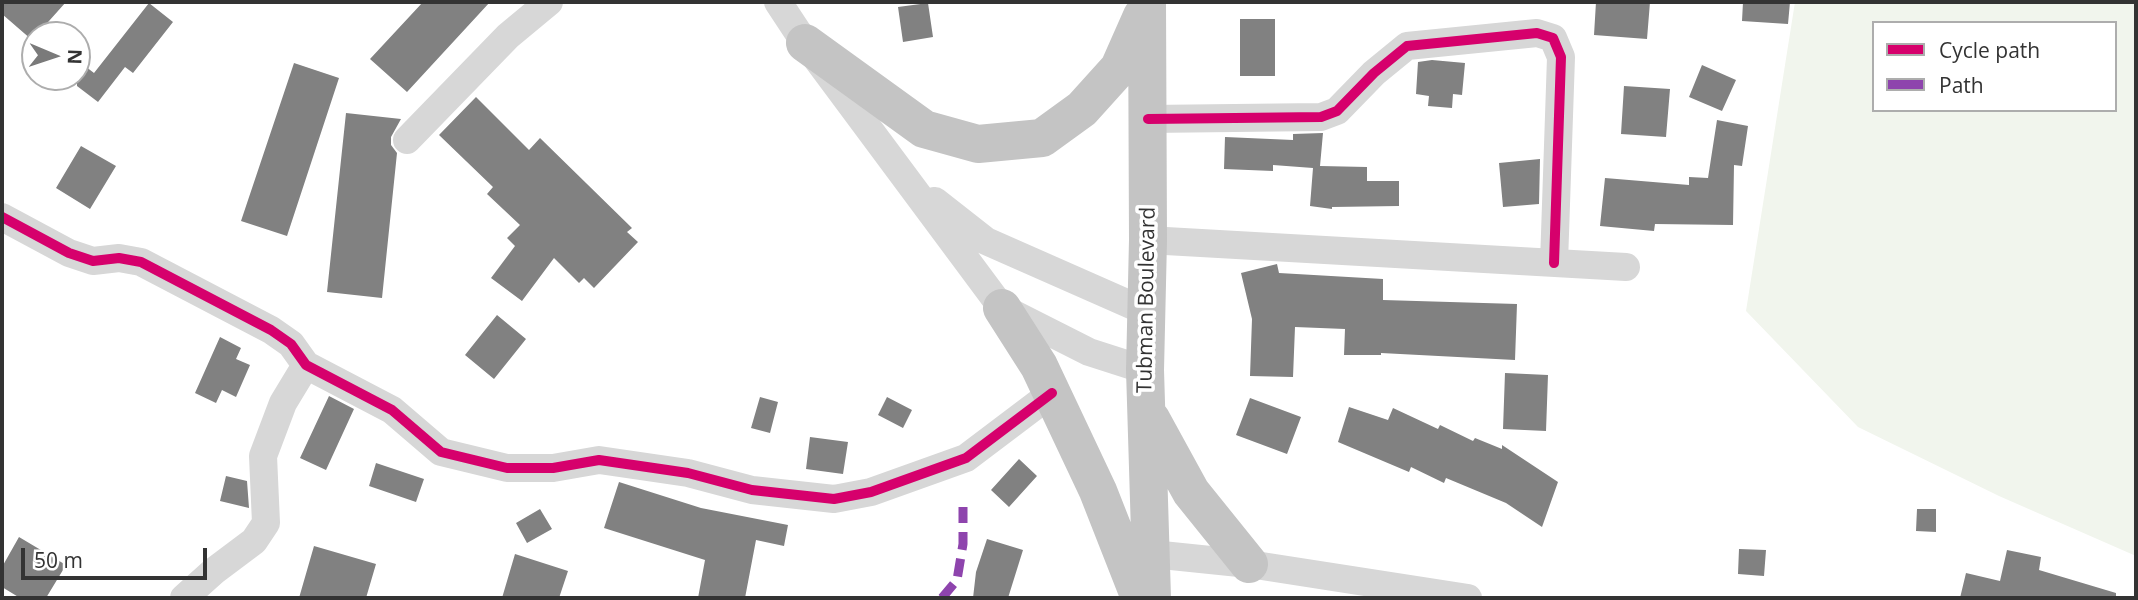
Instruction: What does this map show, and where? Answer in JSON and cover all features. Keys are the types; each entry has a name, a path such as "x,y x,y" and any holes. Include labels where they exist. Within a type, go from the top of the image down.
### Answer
{"highway":[{"path":"805,43 924,129 978,144 1042,138 1082,109 1119,68 1147,3"},
{"name":"Tubman Boulevard","path":"1147,3 1148,240 1145,408 1152,598"},
{"path":"1002,308 1052,393 1098,491 1140,598"},
{"path":"1145,408 1191,492 1250,564"}],"street":[{"path":"407,140 508,36 549,2"},
{"path":"778,2 805,43 1002,308 1090,352 1145,370"},
{"path":"1148,119 1321,117 1338,111 1374,73 1407,46 1537,33 1553,38 1561,57 1555,263"},
{"path":"908,180 986,241 1147,312"},
{"path":"2,217 69,253 93,261 119,258 141,262 271,330 291,344 306,365 392,410 441,452 507,468 553,468 599,460 688,473 752,490 834,499 871,492 966,457 1052,393"},
{"path":"1148,240 1626,267"},
{"path":"184,598 254,541 265,523 263,456 283,403 306,365"},
{"path":"1152,554 1250,564 1468,598"}],"shaded area":[{"path":"1795,2 2136,2 2136,556 1999,496 1858,427 1746,311"}],"building":[{"path":"2,2 66,2 49,21 21,21 21,30 2,14"},
{"path":"423,2 490,2 407,92 370,59"},
{"path":"1596,2 1650,2 1647,39 1594,35"},
{"path":"1743,2 1790,2 1788,24 1742,21"},
{"path":"149,3 173,22 133,73 125,67 98,102 84,91 91,91 91,71 94,73"},
{"path":"928,3 933,37 903,42 898,7"},
{"path":"1240,19 1275,19 1275,76 1240,76"},
{"path":"1432,60 1465,63 1462,95 1453,94 1452,108 1428,106 1429,96 1416,94 1418,62"},
{"path":"294,63 339,78 287,236 241,221"},
{"path":"1702,65 1736,80 1722,111 1689,97"},
{"path":"1624,86 1670,89 1666,137 1621,134"},
{"path":"476,97 529,150 540,138 632,228 627,232 638,242 594,288 584,278 579,283 554,258 522,301 491,278 515,246 507,238 520,225 487,194 493,187 439,135"},
{"path":"346,113 401,119 391,137 391,145 397,153 382,298 327,292"},
{"path":"1717,120 1748,126 1742,166 1734,165 1733,225 1655,224 1654,231 1600,226 1605,178 1689,185 1689,177 1708,178"},
{"path":"1323,133 1320,166 1367,167 1367,181 1399,181 1399,206 1332,209 1310,206 1313,168 1273,165 1273,171 1224,169 1225,137 1293,140 1293,134"},
{"path":"81,146 116,166 90,209 56,188"},
{"path":"1540,159 1539,204 1503,207 1499,163"},
{"path":"1277,264 1279,273 1383,279 1383,300 1517,304 1515,360 1381,353 1344,355 1345,329 1295,327 1293,377 1250,376 1252,319 1241,273"},
{"path":"497,315 526,339 494,379 465,355"},
{"path":"220,337 241,348 236,359 250,365 236,397 222,390 216,403 195,393"},
{"path":"1505,373 1548,375 1546,431 1503,429"},
{"path":"329,396 354,409 326,470 300,458"},
{"path":"760,397 778,402 770,433 751,428"},
{"path":"887,397 912,410 903,428 878,415"},
{"path":"1250,398 1301,417 1287,454 1236,435"},
{"path":"1349,407 1388,420 1393,408 1438,429 1440,425 1473,441 1475,438 1502,449 1502,445 1558,482 1542,527 1506,503 1446,478 1444,483 1411,467 1409,472 1338,442"},
{"path":"810,437 848,442 843,474 806,469"},
{"path":"1019,459 1037,476 1009,507 991,490"},
{"path":"376,463 424,479 416,502 369,486"},
{"path":"226,476 247,481 249,508 220,501"},
{"path":"619,482 701,508 788,525 784,546 756,540 745,598 698,598 705,560 604,528"},
{"path":"540,509 552,529 527,543 516,523"},
{"path":"1917,509 1936,509 1936,532 1916,531"},
{"path":"19,537 66,565 46,598 20,598 2,587 2,567"},
{"path":"987,539 1023,550 1008,598 973,598 976,572"},
{"path":"314,546 376,564 366,598 299,598"},
{"path":"1739,549 1766,550 1764,576 1738,574"},
{"path":"2007,550 2041,557 2039,570 2116,593 2116,598 1960,598 1966,573 2000,581"},
{"path":"515,554 568,571 559,598 502,598"}],"marked path":[{"path":"942,598 957,580 963,544 963,507"}],"cycle path":[{"path":"1148,119 1321,117 1337,111 1374,73 1407,46 1537,33 1553,38 1561,57 1554,263"},
{"path":"2,217 69,253 93,261 119,258 141,262 271,330 291,344 306,365 392,410 441,452 507,468 553,468 599,460 688,473 752,490 834,499 871,492 966,458 1052,393"}]}
